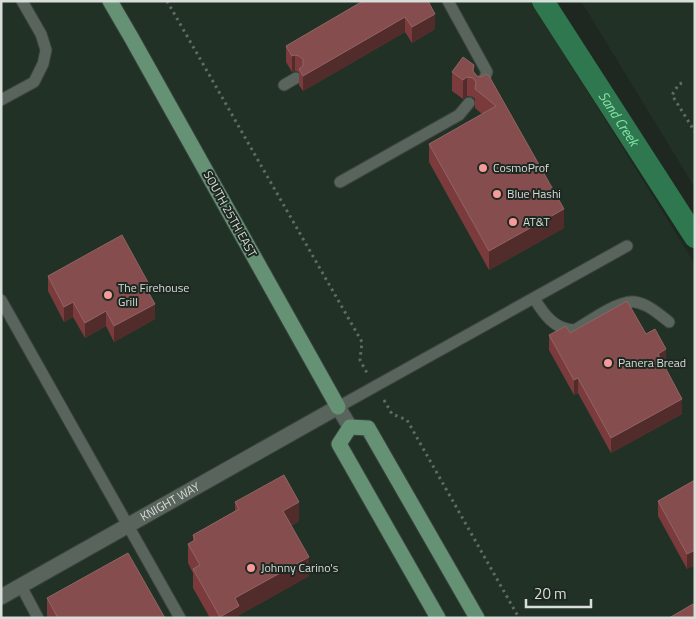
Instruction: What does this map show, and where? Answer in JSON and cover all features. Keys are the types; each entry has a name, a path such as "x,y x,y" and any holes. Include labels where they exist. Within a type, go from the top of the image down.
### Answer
{"main road":[{"name":"SOUTH 25TH EAST","path":"110,1 338,407"},
{"path":"438,618 340,444 350,427 368,428 477,618"}],"street":[{"name":"SOUTH 25TH EAST","path":"338,407 350,427"},
{"name":"KNIGHT WAY","path":"1,598 338,407"}],"lane":[{"path":"1,100 34,82 43,64 46,50 41,34 22,1"},
{"path":"448,1 487,72 480,88"},
{"path":"284,84 296,78"},
{"path":"340,182 459,115 469,103"},
{"path":"338,407 627,246"},
{"path":"534,298 544,314 556,325 568,330 575,330 621,303 634,302 652,308 669,322"},
{"path":"1,300 180,618"},
{"path":"21,586 38,618"}],"path":[{"path":"168,1 362,342 360,360"},
{"path":"682,83 679,84 672,95 695,132"},
{"path":"392,414 407,420 519,618"}],"shaded area":[{"path":"1,1 531,1 695,265 695,618 1,618"},
{"path":"581,1 695,1 695,188"}],"building":[{"path":"363,1 428,1 435,14 412,27 405,17 303,76 299,69 303,66 303,59 299,56 292,56 286,46"},
{"path":"463,57 474,65 473,71 477,76 481,77 486,74 489,76 564,209 489,251 429,144 496,106 475,89 476,82 473,78 467,77 463,80 452,72"},
{"path":"122,235 150,286 146,288 155,304 114,326 106,311 85,323 73,302 64,307 48,276"},
{"path":"627,301 646,334 655,329 666,349 658,354 682,399 611,438 578,378 574,380 549,335 566,326 570,333"},
{"path":"284,475 299,502 283,511 309,557 235,598 239,606 220,617 193,569 200,565 188,544 195,540 193,535 239,509 235,502"},
{"path":"695,480 695,550 687,554 658,501"},
{"path":"128,553 165,618 58,618 47,598"},
{"path":"693,604 695,607 695,618 669,618"}],"waterway":[{"name":"Sand Creek","path":"543,1 695,237"}],"place":[{"name":"CosmoProf","path":"483,168"},
{"name":"Blue Hashi","path":"497,194"},
{"name":"AT&T","path":"513,222"},
{"name":"The Firehouse Grill","path":"108,295"},
{"name":"Panera Bread","path":"608,363"},
{"name":"Johnny Carino's","path":"251,568"}]}
